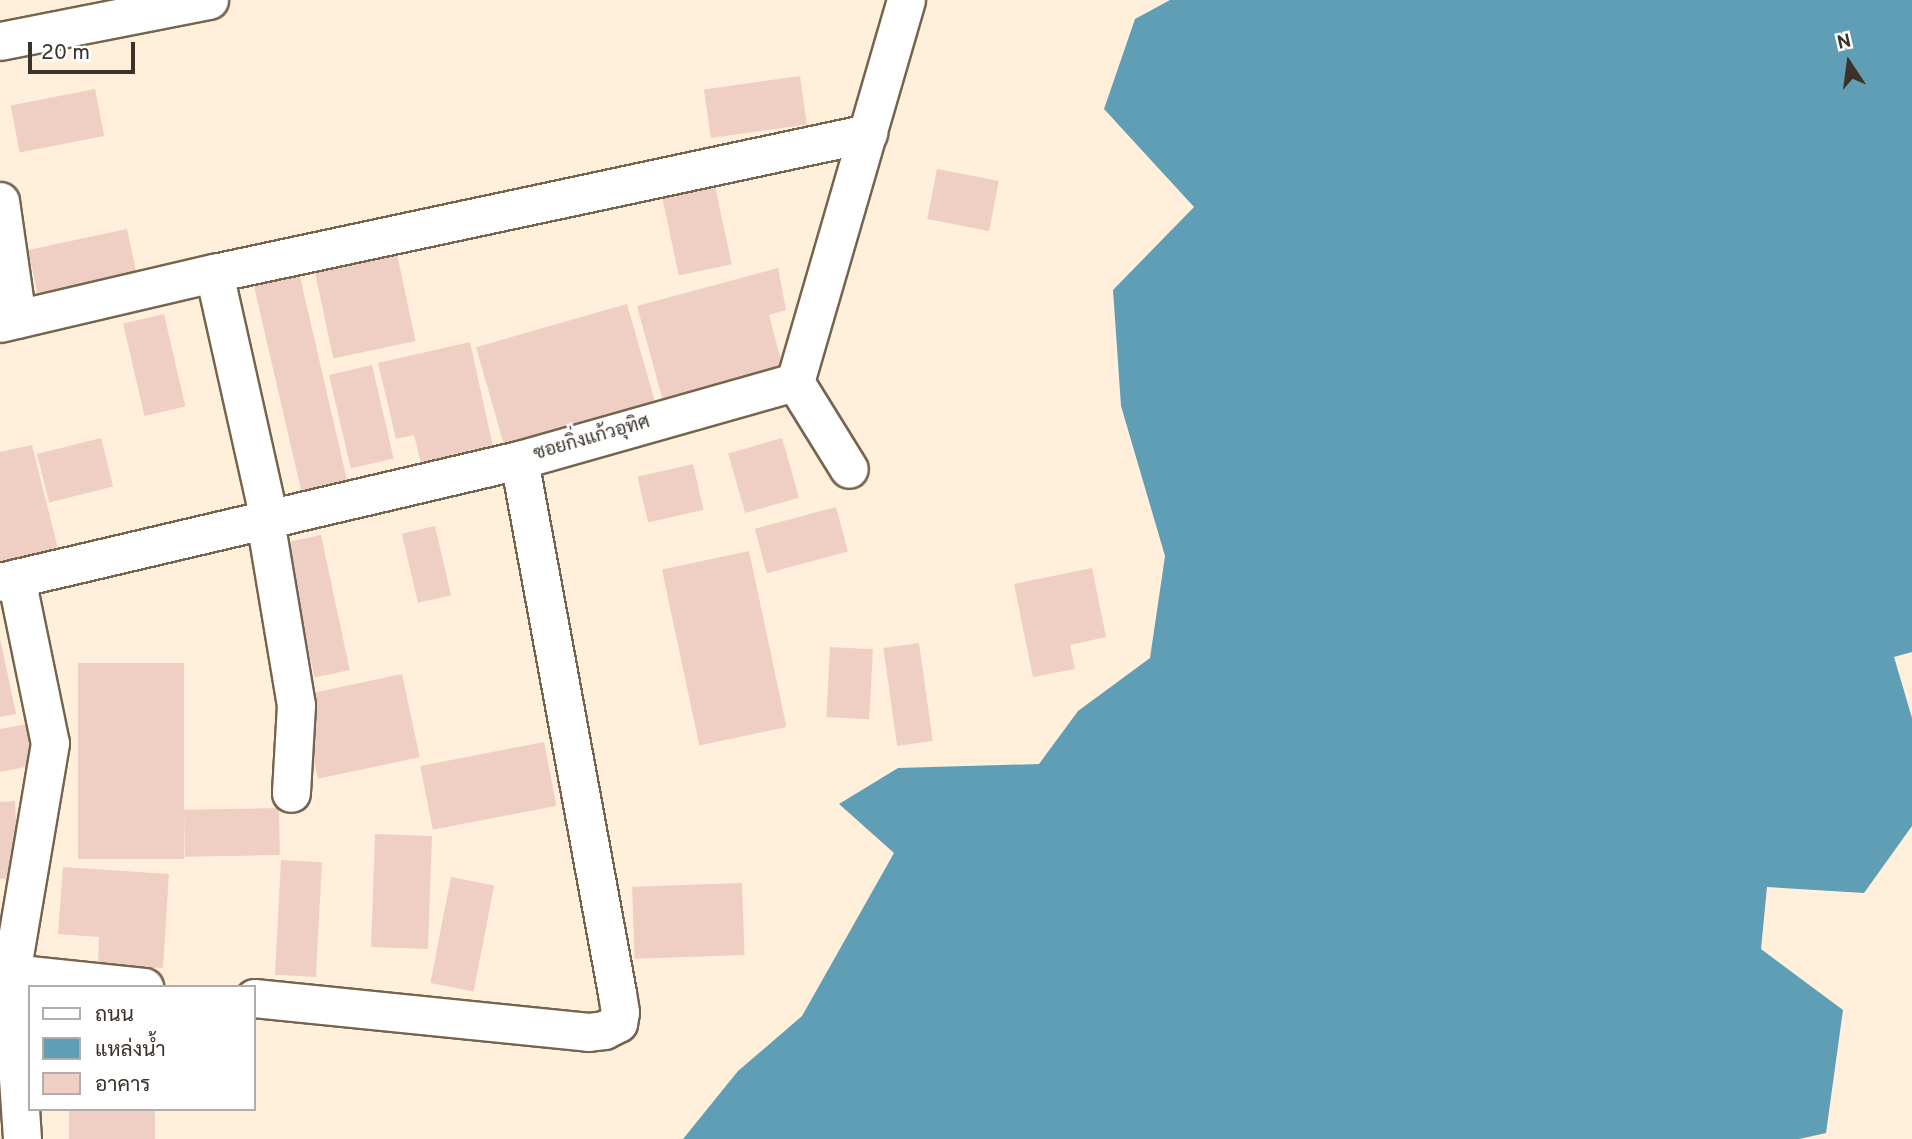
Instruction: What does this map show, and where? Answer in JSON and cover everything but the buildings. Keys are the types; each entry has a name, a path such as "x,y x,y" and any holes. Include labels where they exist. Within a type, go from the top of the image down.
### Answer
{"street":[{"path":"0,41 209,0"},
{"path":"849,468 795,382 906,0"},
{"path":"0,201 9,321 214,273 868,133"},
{"path":"214,273 267,520 296,705 291,793"},
{"name":"ซอยกิ่งแก้วอุทิศ","path":"8,580 519,460 795,382"},
{"path":"256,998 588,1031 604,1030 618,1023 619,1003 519,460"},
{"path":"8,580 50,743 10,973 22,1139"},
{"path":"10,973 125,985"}],"water":[{"path":"1170,0 1912,0 1912,652 1894,657 1912,718 1912,826 1864,893 1767,887 1761,949 1843,1010 1826,1133 1799,1139 683,1139 738,1071 802,1016 894,853 839,804 898,768 1039,764 1078,711 1150,658 1165,556 1121,406 1113,290 1194,207 1104,109 1135,19"}]}
